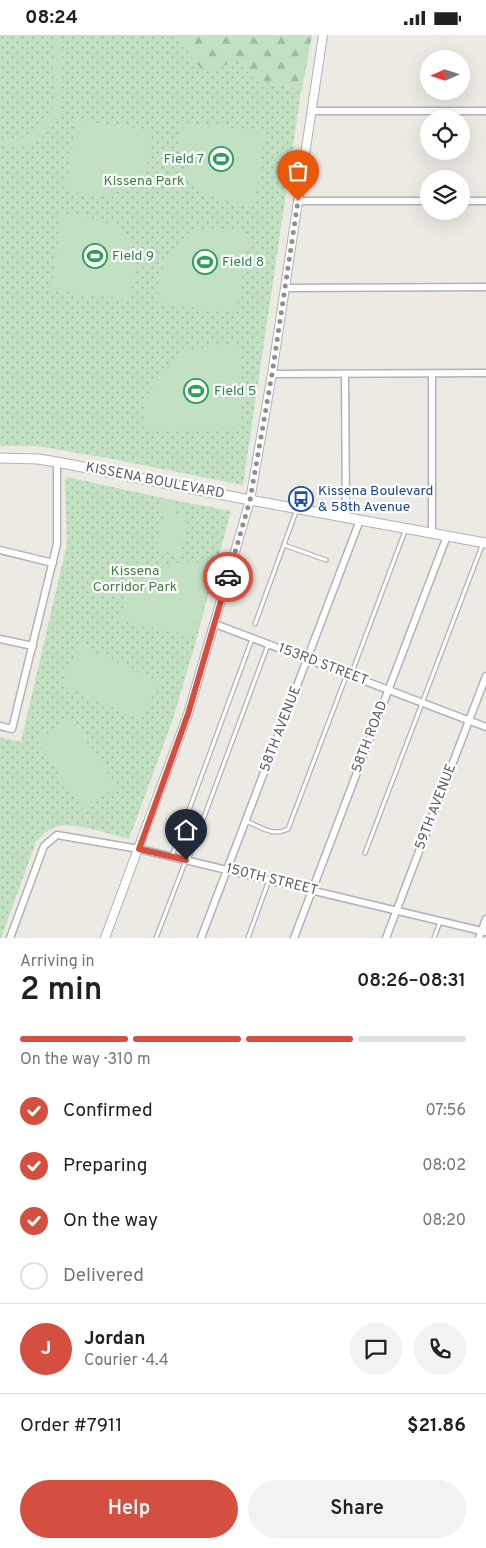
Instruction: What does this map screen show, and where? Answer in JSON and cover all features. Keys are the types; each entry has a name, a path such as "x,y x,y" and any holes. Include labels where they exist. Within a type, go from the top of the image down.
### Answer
{"main road":[{"name":"KISSENA BOULEVARD","path":"0,458 38,459 57,462 484,543"}],"street":[{"path":"105,938 188,714 250,500 272,374 323,35"},
{"path":"312,111 486,111"},
{"path":"298,201 420,201"},
{"path":"470,201 486,201"},
{"path":"285,288 486,287"},
{"path":"432,373 432,532"},
{"path":"272,374 486,373"},
{"path":"345,374 346,517"},
{"path":"0,726 12,729 53,563 57,544 57,462"},
{"name":"58TH AVENUE","path":"201,938 360,520"},
{"name":"58TH ROAD","path":"294,938 447,536"},
{"path":"0,550 53,563"},
{"name":"153RD STREET","path":"215,624 486,727"},
{"path":"0,639 33,646"},
{"name":"59TH AVENUE","path":"386,938 486,676"},
{"name":"150TH STREET","path":"10,938 44,846 57,835 139,849 227,869 440,921 482,934"},
{"path":"482,934 486,919"}],"lane":[{"path":"255,624 297,508"},
{"path":"246,821 276,833 288,829 406,528"},
{"path":"365,853 484,543"},
{"path":"284,545 326,560"},
{"path":"172,857 252,638"},
{"path":"156,938 268,644"},
{"path":"248,938 269,880"},
{"path":"434,938 440,921"}],"green space":[{"name":"Kissena Park","path":"0,35 312,35 303,78 243,485 37,446 0,446"},
{"path":"53,35 61,35 62,45 62,93 56,119 46,134 38,140 24,146 0,145 0,137 17,139 25,137 39,130 49,117 53,99"},
{"path":"173,35 312,35 302,90 253,78 237,61 204,72"},
{"path":"76,120 150,130 144,174 130,187 113,193 94,194 66,191"},
{"name":"Field 7","path":"183,122 265,132 254,206 215,197 195,185 183,164 180,139"},
{"name":"Field 9","path":"62,214 102,221 122,231 131,246 134,263 134,273 128,299 51,290"},
{"name":"Field 8","path":"221,229 250,234 236,313 156,302 159,275 172,249 194,231"},
{"name":"Field 5","path":"211,346 241,347 241,428 145,431 144,406 157,377 181,353"},
{"name":"Kissena Corridor Park","path":"67,477 231,511 173,719 129,839 92,829 71,826 55,827 47,831 36,842 0,938 0,737 21,742 67,543 65,479"},
{"path":"163,500 175,502 173,513 188,517 180,555 156,550 164,512 161,511"},
{"path":"192,562 215,565 195,633 188,635 119,620 127,596 139,581 154,570 172,564"},
{"path":"80,645 159,682 141,720 62,684"},
{"path":"71,718 116,787 83,809 37,740"}],"way so far":[{"path":"228,577 250,500 272,374 298,201"}],"place":[{"name":"Field 7","path":"221,159"},
{"name":"Field 9","path":"95,256"},
{"name":"Field 8","path":"205,262"},
{"name":"Field 5","path":"196,391"},
{"name":"Kissena Boulevard & 58th Avenue","path":"301,499"}],"route":[{"path":"186,860 139,849 188,714 228,577"}]}
